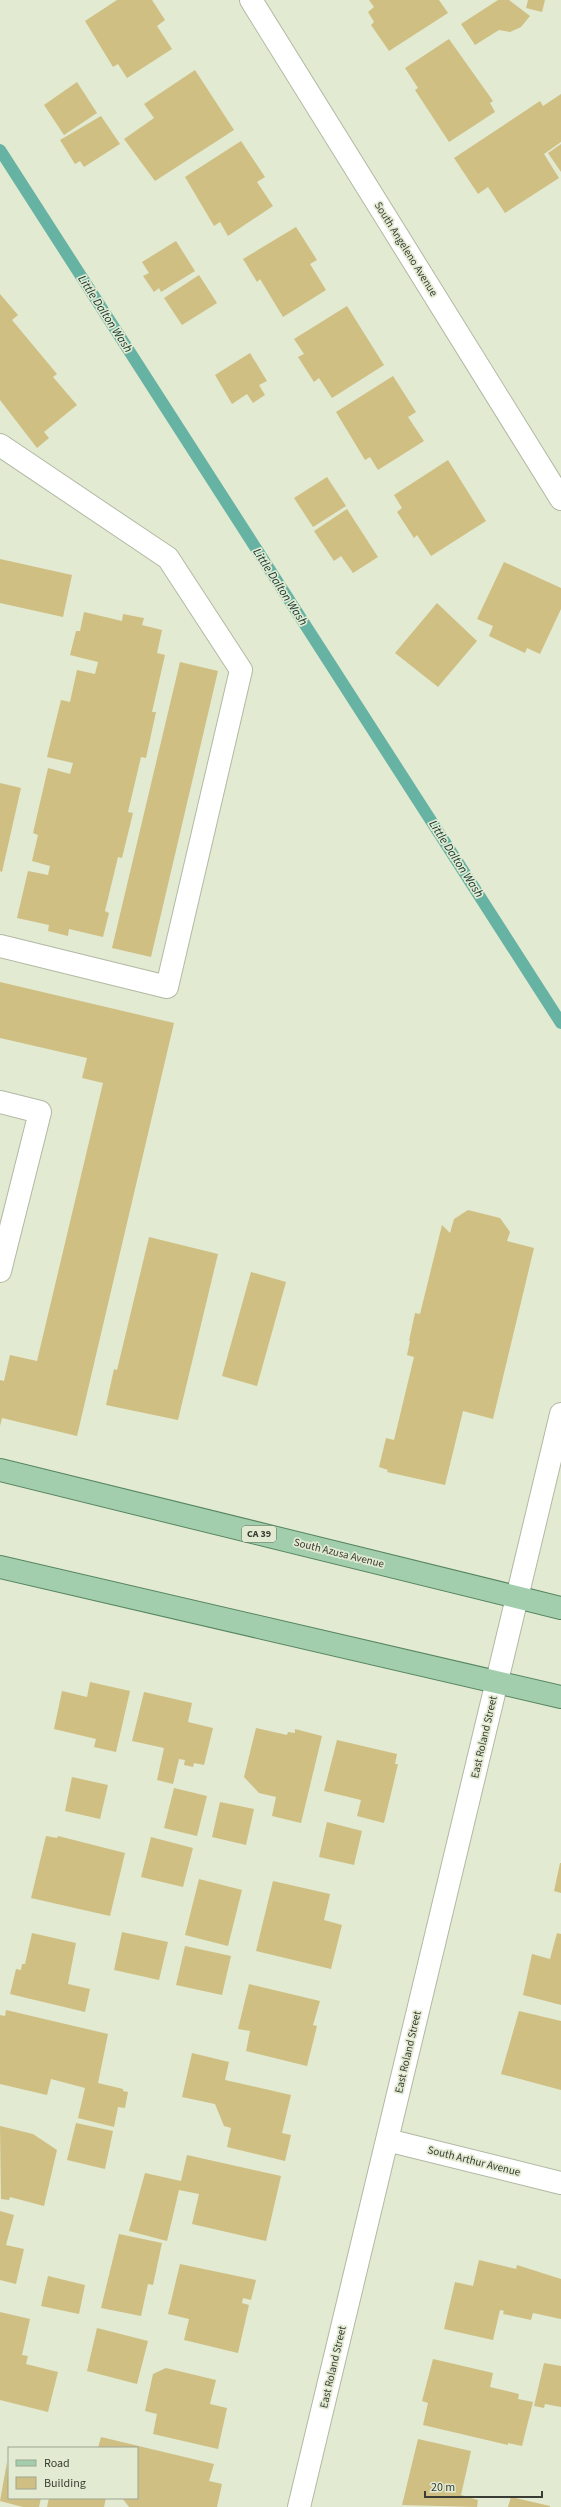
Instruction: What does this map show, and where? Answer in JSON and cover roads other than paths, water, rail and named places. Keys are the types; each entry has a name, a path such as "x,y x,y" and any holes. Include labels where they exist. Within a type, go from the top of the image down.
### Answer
{"main road":[{"name":"South Azusa Avenue","path":"0,1470 561,1608"},
{"path":"1,1571 561,1697"}],"street":[{"name":"South Angeleno Avenue","path":"251,0 561,499"},
{"path":"0,445 168,558 241,670 167,987 0,946"},
{"path":"0,1102 40,1112 0,1271"},
{"name":"East Roland Street","path":"299,2507 561,1414"},
{"name":"South Arthur Avenue","path":"387,2140 561,2183"}],"waterway":[{"name":"Little Dalton Wash","path":"0,150 561,1023"}]}
